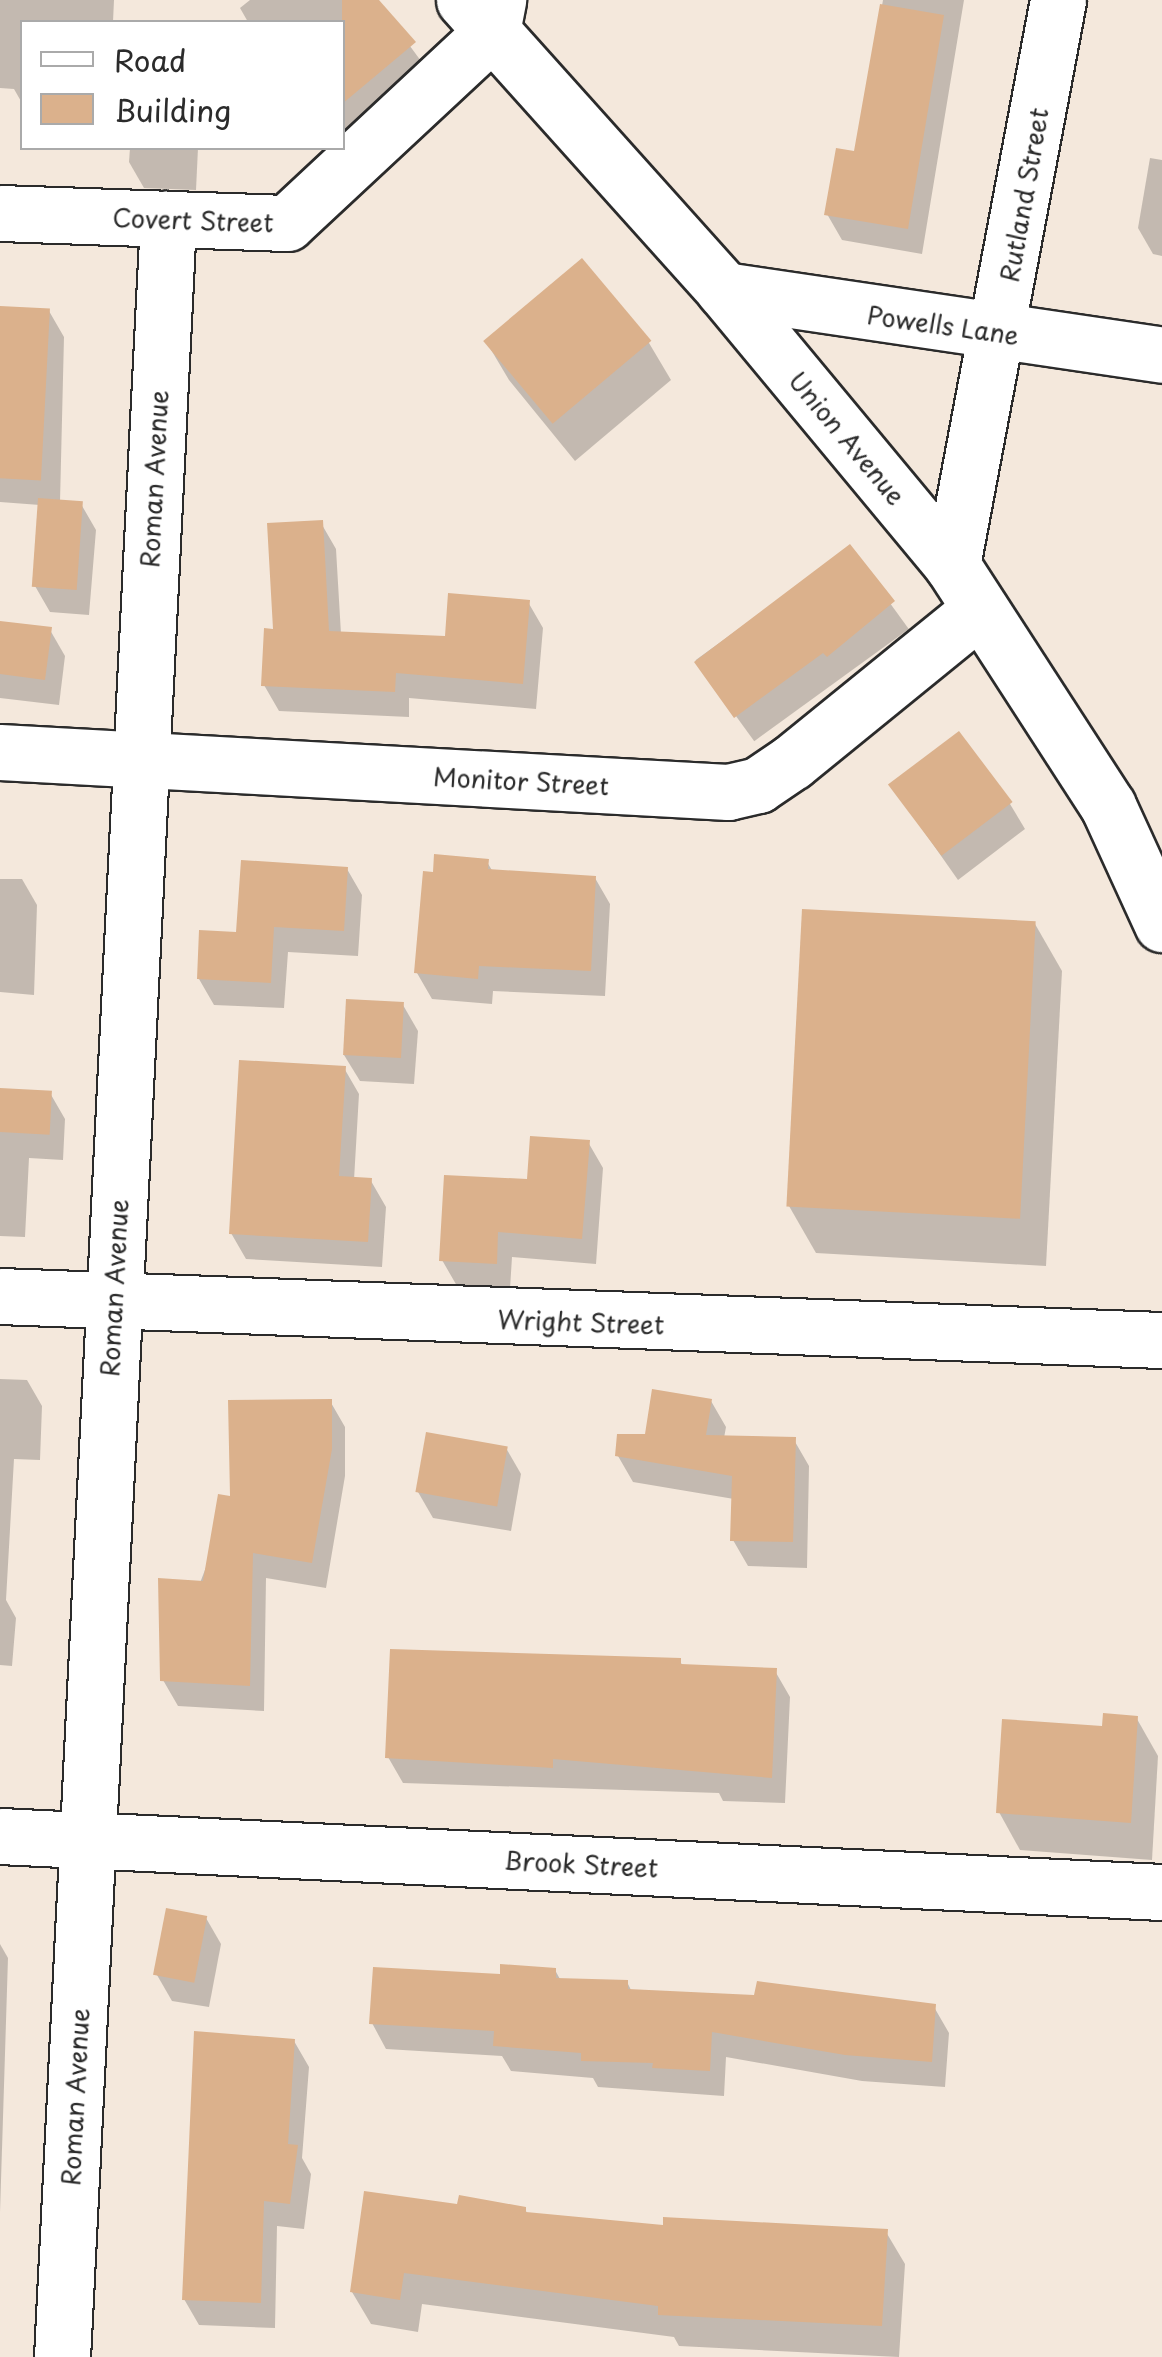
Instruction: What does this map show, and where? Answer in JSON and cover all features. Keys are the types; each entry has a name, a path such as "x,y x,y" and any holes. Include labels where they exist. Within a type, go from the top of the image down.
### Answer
{"street":[{"name":"Rutland Street","path":"966,587 1000,334 1058,0"},
{"name":"Covert Street","path":"0,213 287,223 484,11"},
{"name":"Union Avenue","path":"484,11 724,290 966,587 1108,806 1162,924"},
{"name":"Roman Avenue","path":"62,2357 168,220"},
{"name":"Powells Lane","path":"724,290 1000,334 1162,354"},
{"name":"Monitor Street","path":"0,752 728,792 758,785 792,762 966,587"},
{"name":"Wright Street","path":"0,1296 1162,1340"},
{"name":"Brook Street","path":"0,1836 1162,1892"}],"building":[{"path":"342,0 379,0 416,42 345,101 345,20"},
{"path":"880,4 944,15 908,229 824,215 836,148 854,151"},
{"path":"582,258 651,341 553,424 483,341"},
{"path":"0,306 50,309 41,480 0,478"},
{"path":"38,498 83,501 77,590 32,587"},
{"path":"323,520 329,631 445,636 448,593 530,600 523,684 396,673 395,692 261,686 264,628 273,629 267,523"},
{"path":"850,544 895,601 827,657 823,653 734,718 694,662"},
{"path":"0,621 52,627 45,680 0,674"},
{"path":"959,731 1013,802 941,856 888,785"},
{"path":"434,854 489,859 488,869 596,876 591,971 479,966 478,979 414,973 423,871 433,872"},
{"path":"241,860 348,867 344,931 274,927 271,983 197,979 199,930 236,932"},
{"path":"802,909 1036,921 1020,1219 786,1207"},
{"path":"346,999 404,1002 401,1058 343,1055"},
{"path":"239,1060 346,1066 339,1176 372,1178 368,1242 229,1234"},
{"path":"0,1088 52,1091 50,1135 0,1132"},
{"path":"530,1136 590,1140 582,1239 498,1232 497,1264 439,1261 444,1175 527,1179"},
{"path":"652,1389 712,1399 706,1435 796,1437 793,1542 730,1541 732,1476 615,1456 617,1434 645,1434"},
{"path":"332,1399 332,1449 312,1563 253,1553 250,1686 160,1681 158,1578 203,1581 218,1494 230,1496 228,1400"},
{"path":"426,1432 508,1446 497,1506 415,1492"},
{"path":"390,1649 681,1658 681,1664 777,1668 772,1778 553,1759 553,1768 385,1758"},
{"path":"1103,1713 1138,1716 1131,1823 996,1813 1002,1719 1102,1726"},
{"path":"166,1908 207,1916 194,1983 153,1975"},
{"path":"500,1964 556,1968 556,1978 628,1980 628,1989 754,1995 757,1981 936,2004 932,2062 845,2055 712,2032 710,2071 652,2068 653,2063 581,2061 581,2053 493,2046 494,2031 369,2024 373,1967 500,1974"},
{"path":"194,2031 295,2039 288,2144 298,2145 290,2204 264,2201 261,2303 182,2300"},
{"path":"364,2191 457,2204 459,2195 526,2207 526,2212 663,2225 663,2217 888,2229 882,2326 658,2315 658,2306 404,2273 400,2300 350,2292"}]}
